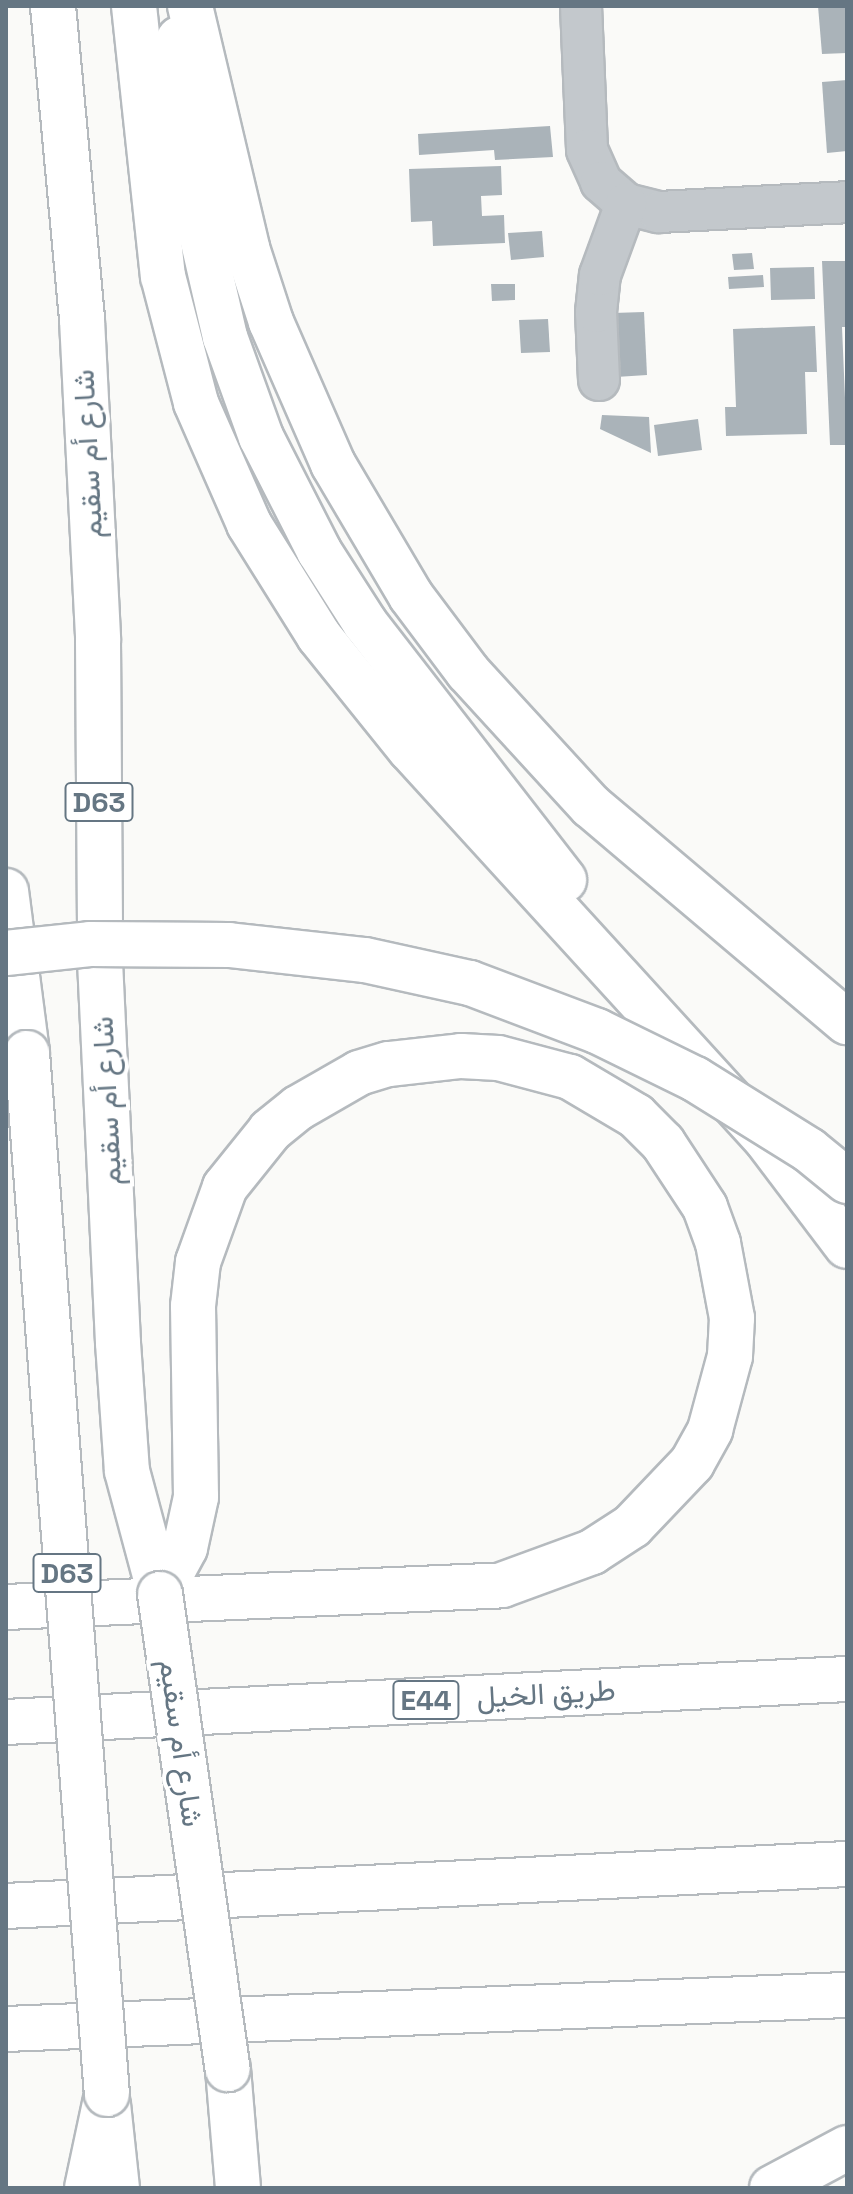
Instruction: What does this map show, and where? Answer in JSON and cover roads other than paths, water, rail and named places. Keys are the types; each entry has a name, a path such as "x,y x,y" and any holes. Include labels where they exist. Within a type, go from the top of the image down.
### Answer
{"main road":[{"name":"شارع أم سقيم","path":"53,6 82,320 93,549 100,961 127,1471 160,1594 228,2069 238,2188"},
{"path":"134,6 163,276 196,403 249,524 319,636 364,693 766,1139 847,1246"},
{"path":"178,6 183,124 212,285 242,387 278,473 365,623 550,859 627,985"},
{"path":"190,6 247,248 271,322 333,464 411,596 468,672 591,806 847,1022"},
{"name":"D63","path":"6,891 27,1053 107,2094 117,2188"},
{"path":"6,953 90,944 229,945 365,960 470,983 597,1031 682,1072 754,1113 847,1181"},
{"path":"6,1607 502,1585 592,1552 632,1526 692,1463 710,1430 730,1356 732,1318 718,1243 705,1207 663,1143 636,1116 570,1077 498,1058 461,1056 388,1064 359,1073 298,1108 270,1131 225,1187 198,1262 194,1510 185,1548 160,1594"},
{"name":"طريق الخيل","path":"6,1722 847,1679"},
{"path":"6,1906 847,1864"},
{"path":"6,2029 847,1995"},
{"path":"87,2188 107,2094"},
{"path":"772,2188 847,2148"}],"street":[{"path":"581,6 587,150 601,182 626,204 659,212 847,202"},
{"path":"599,380 596,312 600,275 626,204"}]}
